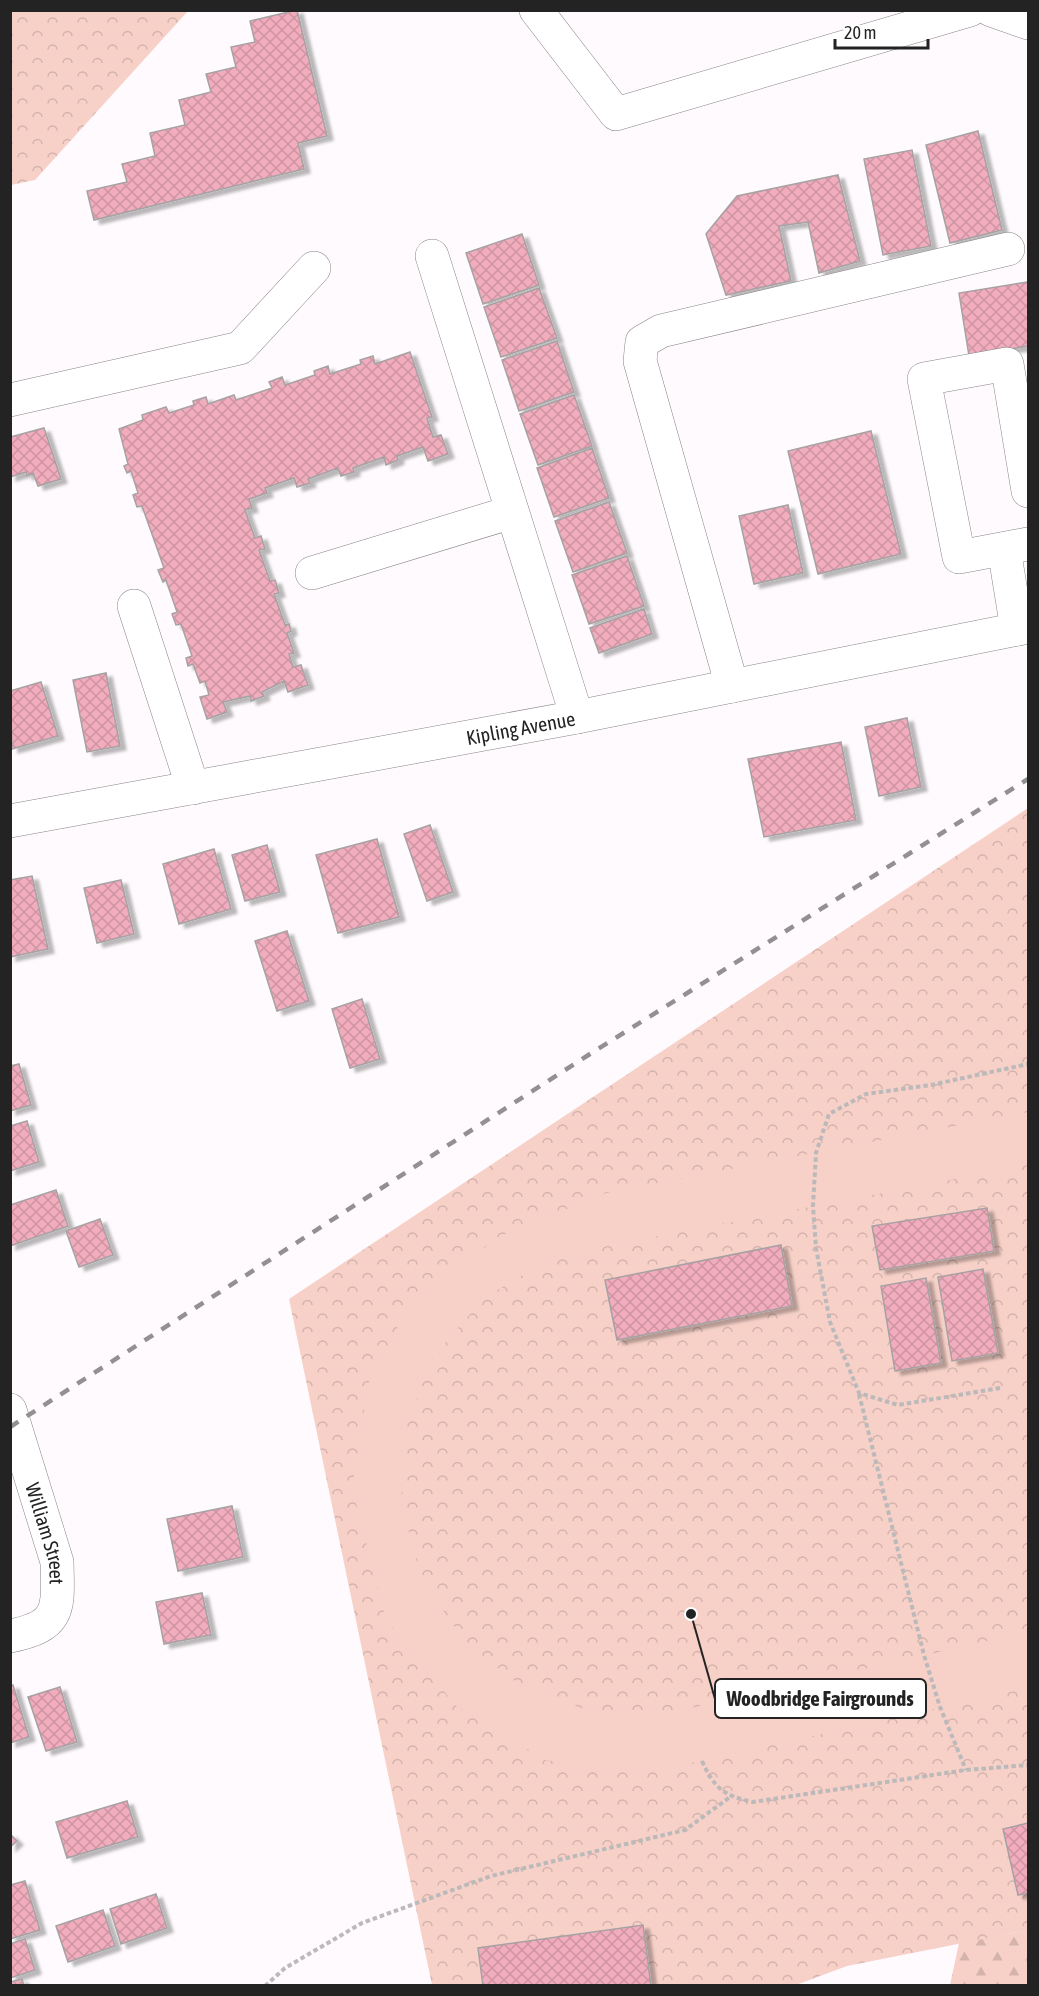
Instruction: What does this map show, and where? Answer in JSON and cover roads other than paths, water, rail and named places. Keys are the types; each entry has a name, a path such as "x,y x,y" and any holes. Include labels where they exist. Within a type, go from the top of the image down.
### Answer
{"street":[{"path":"536,10 616,114 970,10"},
{"path":"992,10 1029,23"},
{"path":"732,686 640,361 642,342 661,331 1008,249"},
{"path":"432,256 577,717"},
{"path":"10,400 240,348 314,268"},
{"path":"1023,628 1016,546 959,557 924,379 1007,363 1029,491"},
{"path":"312,573 513,512"},
{"path":"134,606 193,788"},
{"name":"Kipling Avenue","path":"10,821 577,717 1023,628"},
{"name":"William Street","path":"10,1410 57,1562 57,1604 48,1622 34,1632 10,1636"}],"railway":[{"path":"10,1427 590,1054 1028,779"}],"place":[{"name":"Woodbridge Fairgrounds","path":"691,1614"}]}
